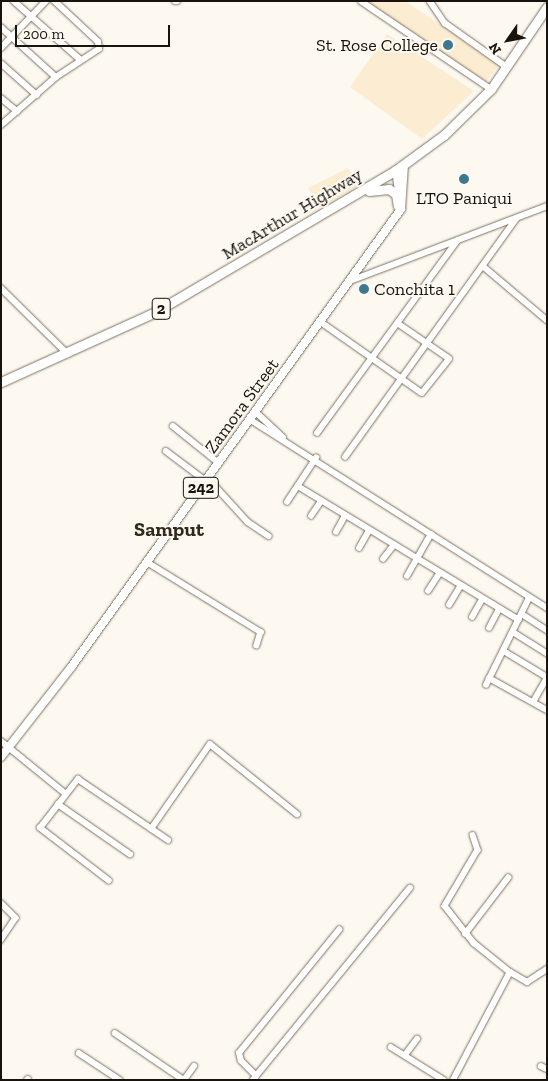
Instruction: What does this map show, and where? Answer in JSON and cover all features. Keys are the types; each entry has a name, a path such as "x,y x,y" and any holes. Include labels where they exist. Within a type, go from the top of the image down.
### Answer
{"highway":[{"name":"MacArthur Highway","path":"1,382 68,354 155,312 355,196 400,167 444,135 491,89 547,7"},
{"path":"355,196 386,188 396,194 399,209"}],"main road":[{"path":"399,209 400,167"},
{"name":"Zamora Street","path":"1,757 251,420 399,209"}],"street":[{"path":"14,1 81,60"},
{"path":"1,48 46,1"},
{"path":"1,125 56,77 99,49 98,42 54,1"},
{"path":"361,1 491,89"},
{"path":"430,1 445,23 507,67"},
{"path":"1,27 56,77"},
{"path":"1,63 37,94"},
{"path":"1,98 17,111"},
{"path":"350,281 547,206"},
{"path":"345,457 517,218"},
{"path":"317,433 457,241"},
{"path":"483,266 547,320"},
{"path":"1,288 68,354"},
{"path":"321,322 422,393 449,361 427,342 398,324"},
{"path":"256,412 283,436 547,608"},
{"path":"260,426 264,419"},
{"path":"251,420 283,436"},
{"path":"173,426 219,463"},
{"path":"166,451 207,480 248,522 269,536"},
{"path":"287,502 316,458"},
{"path":"298,486 482,600 500,610 547,630"},
{"path":"311,516 322,501"},
{"path":"336,532 345,516"},
{"path":"359,548 369,531"},
{"path":"407,576 431,534"},
{"path":"383,559 393,546"},
{"path":"147,562 261,632 257,645"},
{"path":"428,591 439,574"},
{"path":"449,604 460,587"},
{"path":"486,685 530,598"},
{"path":"472,617 482,600"},
{"path":"489,628 500,610"},
{"path":"513,632 547,653"},
{"path":"504,651 547,677 533,702"},
{"path":"489,678 547,710"},
{"path":"1,741 65,794"},
{"path":"151,829 210,744 297,814"},
{"path":"109,881 41,831 65,794 81,778 168,840"},
{"path":"58,804 130,854"},
{"path":"473,835 478,850 445,906 465,934 510,972 527,982 547,969"},
{"path":"465,934 508,878"},
{"path":"339,930 239,1053 241,1060 255,1078 410,888"},
{"path":"1,903 16,918 1,940"},
{"path":"453,1080 510,972"},
{"path":"115,1033 184,1080 194,1066"},
{"path":"405,1055 416,1040"},
{"path":"392,1047 444,1080"},
{"path":"79,1053 120,1080"}],"shaded area":[{"name":"St. Rose College","path":"363,1 405,1 500,64 483,85"},
{"path":"387,34 474,91 422,139 350,87"},
{"path":"348,168 359,185 320,208 308,188"}],"place":[{"name":"St. Rose College","path":"448,45"},
{"name":"LTO Paniqui","path":"464,179"},
{"name":"Conchita 1","path":"364,289"}],"district":[{"name":"Samput","path":"169,529"}]}
